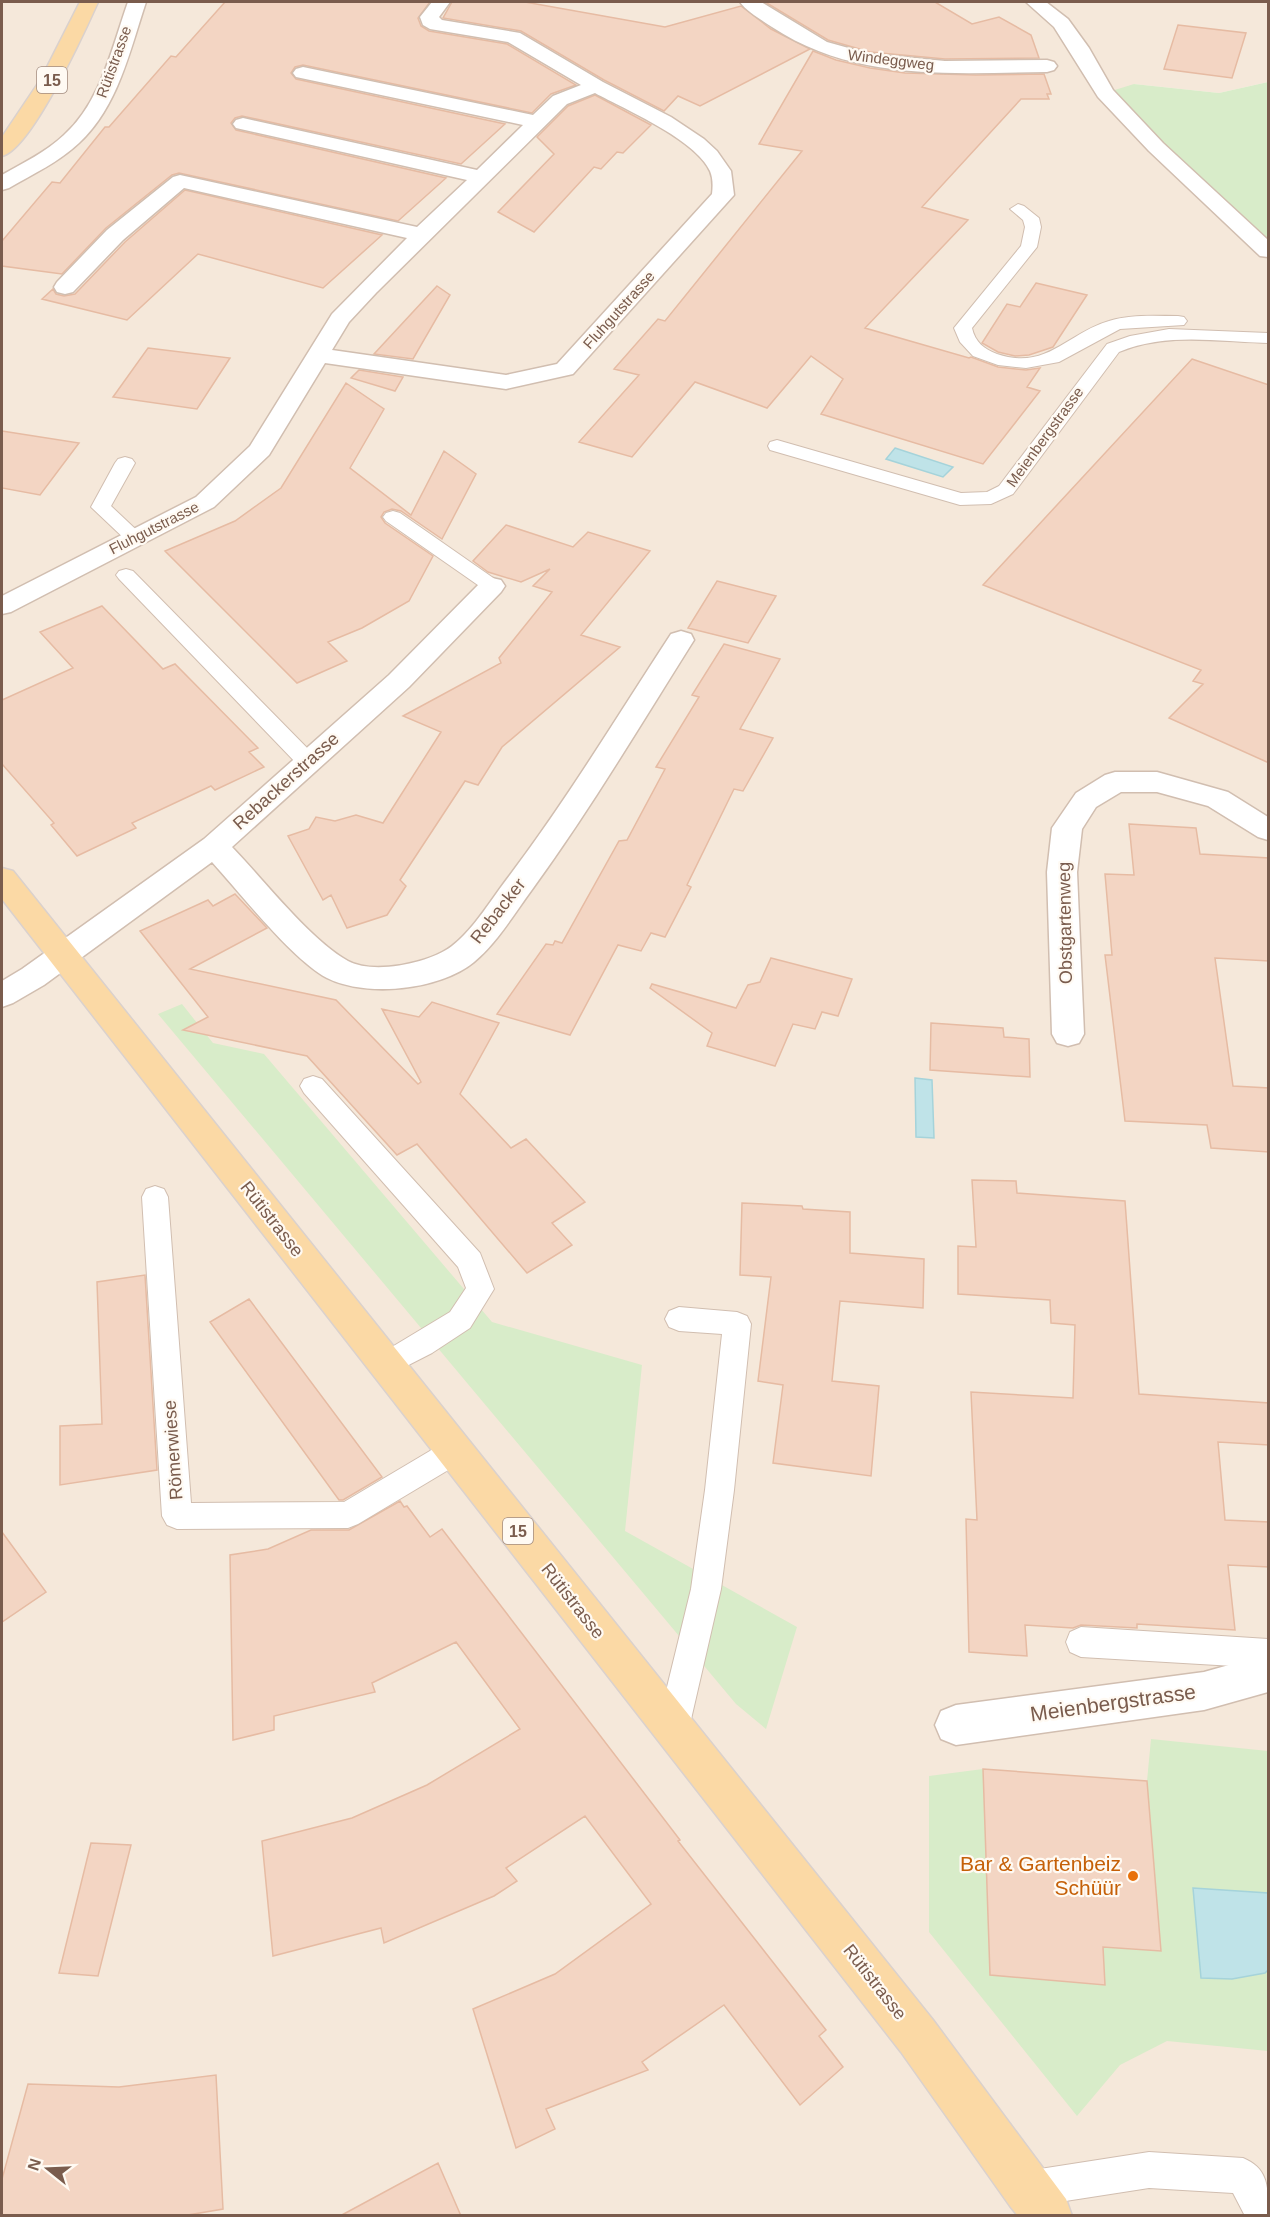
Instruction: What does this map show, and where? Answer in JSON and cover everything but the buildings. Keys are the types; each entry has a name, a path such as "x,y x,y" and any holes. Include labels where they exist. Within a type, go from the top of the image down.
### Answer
{"main road":[{"name":"15","path":"2,150 46,90 72,42 89,2"},
{"name":"Rütistrasse","path":"2,879 917,2036 1038,2202"}],"street":[{"name":"Rütistrasse","path":"2,184 55,151 85,126 102,100 137,2"},
{"name":"Fluhgutstrasse","path":"317,355 506,382 566,369 723,195 724,183 720,169 688,137 513,37 437,25 430,21 429,17 441,2"},
{"name":"Windeggweg","path":"749,2 786,29 843,55 915,66 1047,66"},
{"path":"1035,2 1061,23 1112,101 1156,147 1269,251"},
{"path":"303,73 536,122"},
{"name":"Fluhgutstrasse","path":"2,606 205,502 260,450 340,319 560,100 596,86"},
{"path":"243,124 482,177"},
{"path":"65,287 115,235 180,181 422,235"},
{"name":"Rebackerstrasse","path":"2,995 63,956 214,846 399,681 492,586"},
{"name":"Rebacker","path":"214,846 304,943 337,969 356,976 394,978 431,970 463,954 484,933 558,831 681,640"},
{"name":"Obstgartenweg","path":"1068,1034 1062,872 1067,828 1086,800 1115,782 1157,782 1218,799 1269,830"},
{"name":"Meienbergstrasse","path":"956,1725 1204,1691 1269,1672"}],"lane":[{"path":"1018,209 1031,218 1034,227 1029,247 963,328 964,338 984,355 1014,363 1046,360 1061,354 1097,331 1126,322 1269,323"},
{"name":"Meienbergstrasse","path":"777,446 960,499 991,498 1006,490 1113,348 1132,340 1163,336 1269,338"},
{"path":"125,463 100,507 135,538"},
{"path":"393,517 492,586"},
{"path":"126,575 307,761"},
{"path":"313,1086 470,1261 480,1289 460,1320 387,1364"},
{"name":"Römerwiese","path":"155,1197 177,1516 348,1515 455,1451"},
{"path":"673,1728 705,1590 716,1518 737,1324 679,1319"},
{"path":"1081,1642 1269,1653"},
{"path":"1038,2202 1149,2170 1256,2177 1266,2216"}],"shaded area":[{"path":"2,2 1268,2 1268,82 1219,93 1134,84 1156,147 1268,251 1268,2215 2,2216"}],"green space":[{"path":"1268,82 1268,251 1156,147 1105,93 1134,84 1219,93"},
{"path":"182,1004 213,1043 264,1054 492,1322 642,1365 625,1531 797,1627 766,1729 736,1704 158,1014"},
{"path":"1151,1739 1268,1751 1268,2051 1167,2041 1120,2065 1077,2116 929,1932 929,1776 983,1769 990,1975 1105,1985 1103,1947 1161,1950 1147,1781"}],"water":[{"path":"895,448 953,467 943,477 886,459"},
{"path":"915,1078 932,1080 934,1138 916,1137"},
{"path":"1193,1888 1268,1893 1268,1970 1265,1973 1232,1979 1201,1978"}],"place":[{"name":"Bar & Gartenbeiz Schüür","path":"1133,1876"}]}
